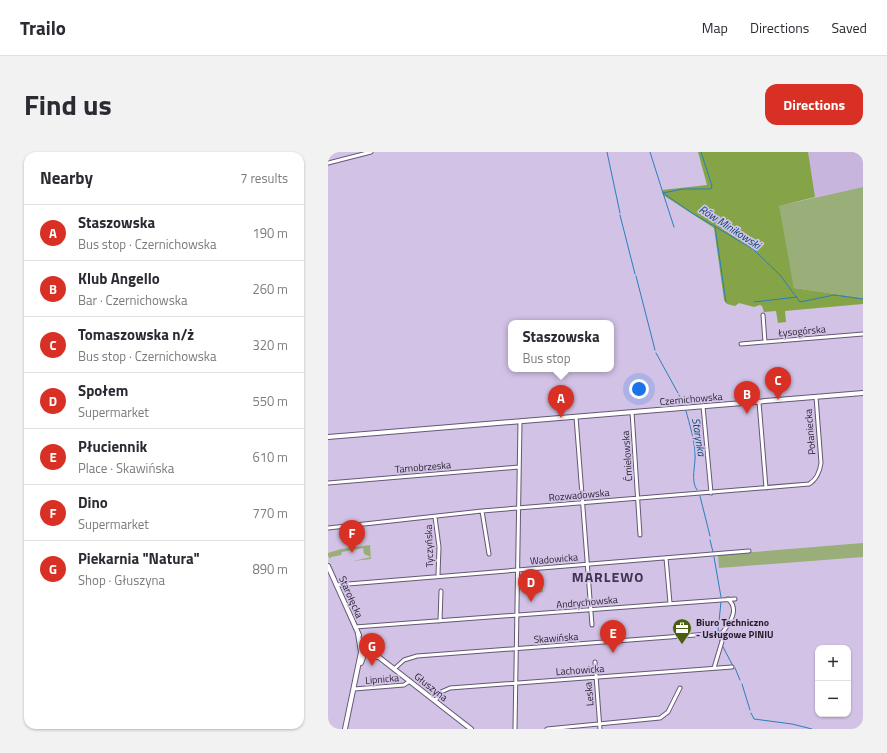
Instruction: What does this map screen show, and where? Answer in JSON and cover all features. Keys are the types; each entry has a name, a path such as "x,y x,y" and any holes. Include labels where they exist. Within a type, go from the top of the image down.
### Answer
{"street":[{"path":"328,162 371,152"},
{"path":"763,315 765,342"},
{"name":"Łysogórska","path":"741,344 863,334"},
{"name":"Czernichowska","path":"328,437 863,393"},
{"name":"Połaniecka","path":"816,397 821,466"},
{"path":"759,402 766,488"},
{"path":"703,406 711,493"},
{"name":"Ćmielowska","path":"632,412 640,535"},
{"path":"576,417 592,626"},
{"path":"515,729 520,422"},
{"name":"Rozwadowska","path":"328,528 482,511 810,484 821,466"},
{"name":"Tarnobrzeska","path":"328,482 519,467"},
{"path":"482,511 488,554"},
{"name":"Tyczyńska","path":"435,517 439,547 438,575"},
{"name":"Wadowicka","path":"336,584 749,551"},
{"path":"666,558 670,603"},
{"name":"Starołęcka","path":"328,566 366,651 358,669 345,729"},
{"path":"440,621 441,591"},
{"path":"714,668 723,638 722,633 728,626 734,609 732,602 728,599"},
{"name":"Andrychowska","path":"355,627 735,599"},
{"name":"Skawińska","path":"394,669 404,660 414,656 722,633"},
{"name":"Głuszyna","path":"366,651 381,659 471,729"},
{"name":"Leska","path":"595,662 600,729"},
{"name":"Lachowicka","path":"435,701 441,692 446,689 732,667"},
{"name":"Lipnicka","path":"354,689 404,685 410,681"},
{"path":"547,729 657,719 666,715 677,697 680,688"}],"shaded area":[{"path":"806,152 863,152 863,187 815,197"}],"green space":[{"path":"698,152 808,152 815,197 779,206 794,288 863,298 863,304 785,311 786,322 778,323 776,311 764,312 762,306 760,305 754,307 739,303 735,306 727,304 724,300 714,228 663,195 662,190 707,185"},
{"path":"863,187 863,298 794,288 778,206"},
{"path":"863,543 863,557 719,568 718,555"},
{"path":"370,545 371,557 364,554 363,548 342,552 341,555 331,557 331,559 328,556 328,553 341,549"},
{"path":"371,557 371,559 353,561"},
{"path":"542,583 543,592 525,594 524,585"}],"waterway":[{"name":"Starynka","path":"607,152 620,213"},
{"name":"Rów Minikowski","path":"650,152 663,193 692,213 753,249 780,275 800,302 834,295 863,299"},
{"path":"674,227 663,193 683,189 711,189 712,186 701,152"},
{"name":"Starynka","path":"620,215 635,274"},
{"path":"715,227 726,302"},
{"name":"Starynka","path":"636,276 655,350"},
{"path":"754,302 797,297"},
{"name":"Starynka","path":"656,353 678,393"},
{"name":"Starynka","path":"679,395 685,406"},
{"name":"Starynka","path":"686,411 695,449 694,482 697,490"},
{"name":"Starynka","path":"700,496 710,536"},
{"name":"Starynka","path":"710,540 713,552"},
{"name":"Starynka","path":"714,557 721,597"},
{"name":"Starynka","path":"718,631 721,602"},
{"name":"Starynka","path":"719,635 720,641"},
{"name":"Starynka","path":"722,645 733,666"},
{"name":"Starynka","path":"735,668 740,680"},
{"name":"Starynka","path":"742,684 750,710"},
{"name":"Starynka","path":"751,713 754,719 792,724 812,729"}],"place":[{"name":"Tomaszowska n/ż","path":"778,400"},
{"name":"Klub Angello","path":"747,414"},
{"name":"Staszowska","path":"561,418"},
{"name":"Dino","path":"352,553"},
{"name":"Społem","path":"531,602"},
{"name":"Biuro Techniczno - Usługowe PINIU","path":"682,645"},
{"name":"Płuciennik","path":"613,653"},
{"name":"Piekarnia \"Natura\"","path":"372,666"}],"district":[{"name":"MARLEWO","path":"608,576"}]}
